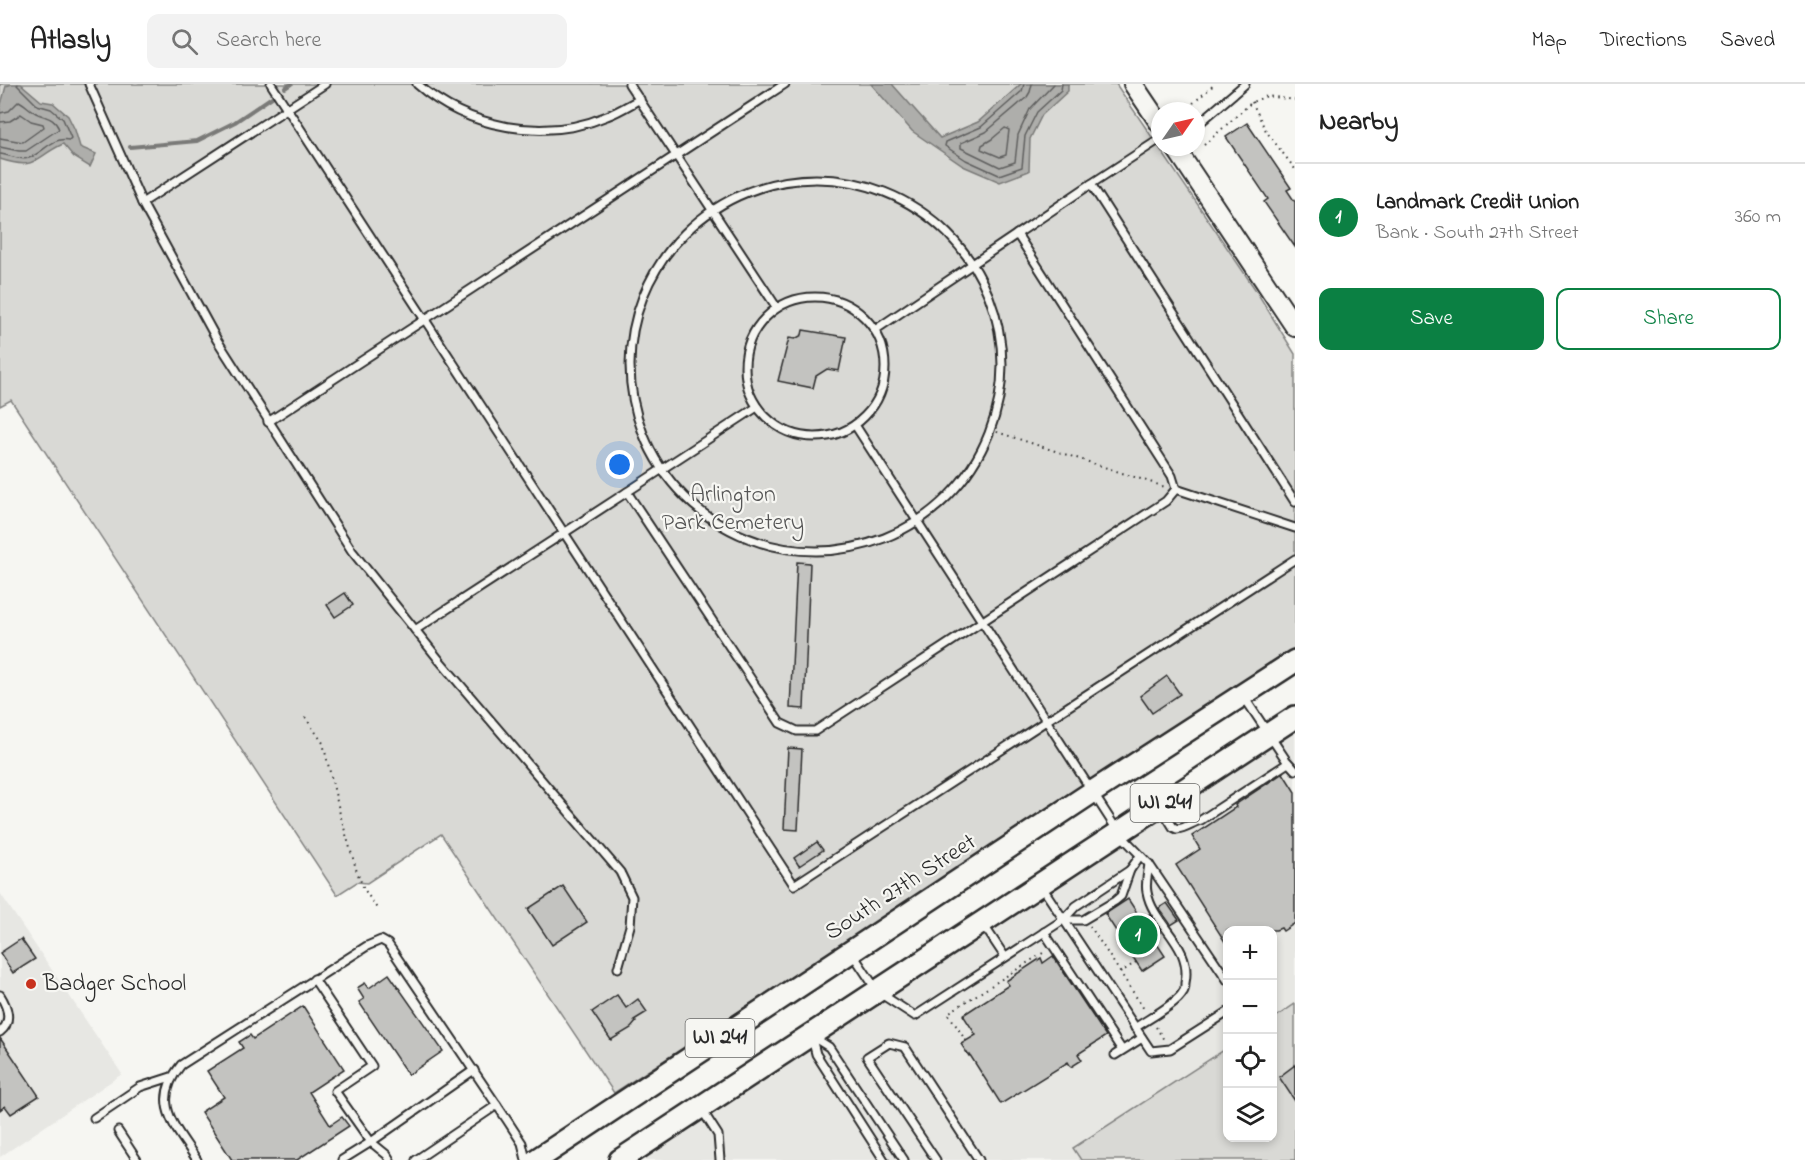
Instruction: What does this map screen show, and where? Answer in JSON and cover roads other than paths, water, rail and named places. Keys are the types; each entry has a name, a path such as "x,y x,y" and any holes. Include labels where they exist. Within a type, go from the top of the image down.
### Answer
{"main road":[{"name":"South 27th Street","path":"536,1160 1295,661"},
{"name":"WI 241","path":"620,1160 1295,717"}],"street":[{"path":"1133,84 1151,111"},
{"path":"1181,156 1295,327"}],"lane":[{"path":"89,84 142,203 217,340 352,551 415,630 620,872 632,897 630,926 618,968"},
{"path":"272,84 794,885 1295,559"},
{"path":"142,203 325,84"},
{"path":"417,84 430,95 465,115 501,126 535,130 572,127 606,117 640,99"},
{"path":"629,84 777,308"},
{"path":"268,422 785,84"},
{"path":"1205,118 1245,84"},
{"path":"875,330 1151,145"},
{"path":"817,178 854,182 889,194 921,211 950,235 973,264 990,296 1000,332 1003,368 999,405 991,430 970,471 947,499 918,522 886,539 850,549 814,552 778,548 743,537 710,519 683,495 661,470 643,434 633,399 630,363 633,327 644,292 661,261 684,233 712,210 745,192 780,182 817,178"},
{"path":"1091,184 1295,502"},
{"path":"1017,234 1172,476 1176,489"},
{"path":"812,296 830,298 848,304 863,315 875,330 883,349 885,370 881,392 871,410 855,425 824,436 814,437 792,433 773,423 758,407 749,390 745,372 746,353 752,335 763,320 777,308 794,300 812,296"},
{"path":"415,630 758,407"},
{"path":"855,425 1094,791 1119,833 1149,864 1226,980"},
{"path":"1176,489 1295,528"},
{"path":"627,492 780,723 797,731 814,730 1166,501 1176,489"},
{"path":"1167,801 1173,827 1177,830 1201,820 1293,767 1243,695"},
{"path":"1167,801 1193,822"},
{"path":"1063,920 1083,920 1115,902 1121,896 1130,870 1140,856"},
{"path":"1135,1028 1173,1003 1183,993 1187,975 1182,952 1149,901 1146,889 1149,864"},
{"path":"851,951 878,992 915,1016 1063,920 1076,906 1130,870"},
{"path":"1041,884 1151,1051 1170,1049 1223,1015"},
{"path":"982,923 1005,957"},
{"path":"1044,932 1118,1053 1142,1038"},
{"path":"197,1160 168,1114 166,1092 171,1077 181,1065 314,979 381,940 388,944 474,1070 522,1143 526,1160"},
{"path":"314,979 372,1066 335,1090 371,1142 390,1160"},
{"path":"0,995 7,1006 8,1020 0,1032"},
{"path":"811,1036 816,1054 884,1160"},
{"path":"811,1036 829,1047 904,1160"},
{"path":"936,1160 867,1057 889,1043 904,1047 979,1160"},
{"path":"342,1160 474,1070"},
{"path":"94,1118 140,1087 171,1077"},
{"path":"416,1160 497,1105"},
{"path":"701,1108 718,1135 720,1160"},
{"path":"118,1131 137,1160"}],"water":[{"path":"21,84 41,101 53,103 68,116 80,147 96,154 90,167 74,157 63,144 28,163 21,164 0,159 0,108 6,86"},
{"path":"871,84 892,84 940,138 978,122 1021,84 1068,84 1068,91 1042,115 1030,139 1029,171 1000,182 963,166 912,131"}],"waterway":[{"path":"285,88 291,84"},
{"path":"130,147 197,141 235,122 272,97"}],"place":[{"name":"Landmark Credit Union","path":"1138,935"},
{"name":"Badger School","path":"31,984"}],"park label":[{"name":"Arlington Park Cemetery","path":"733,509"}]}
